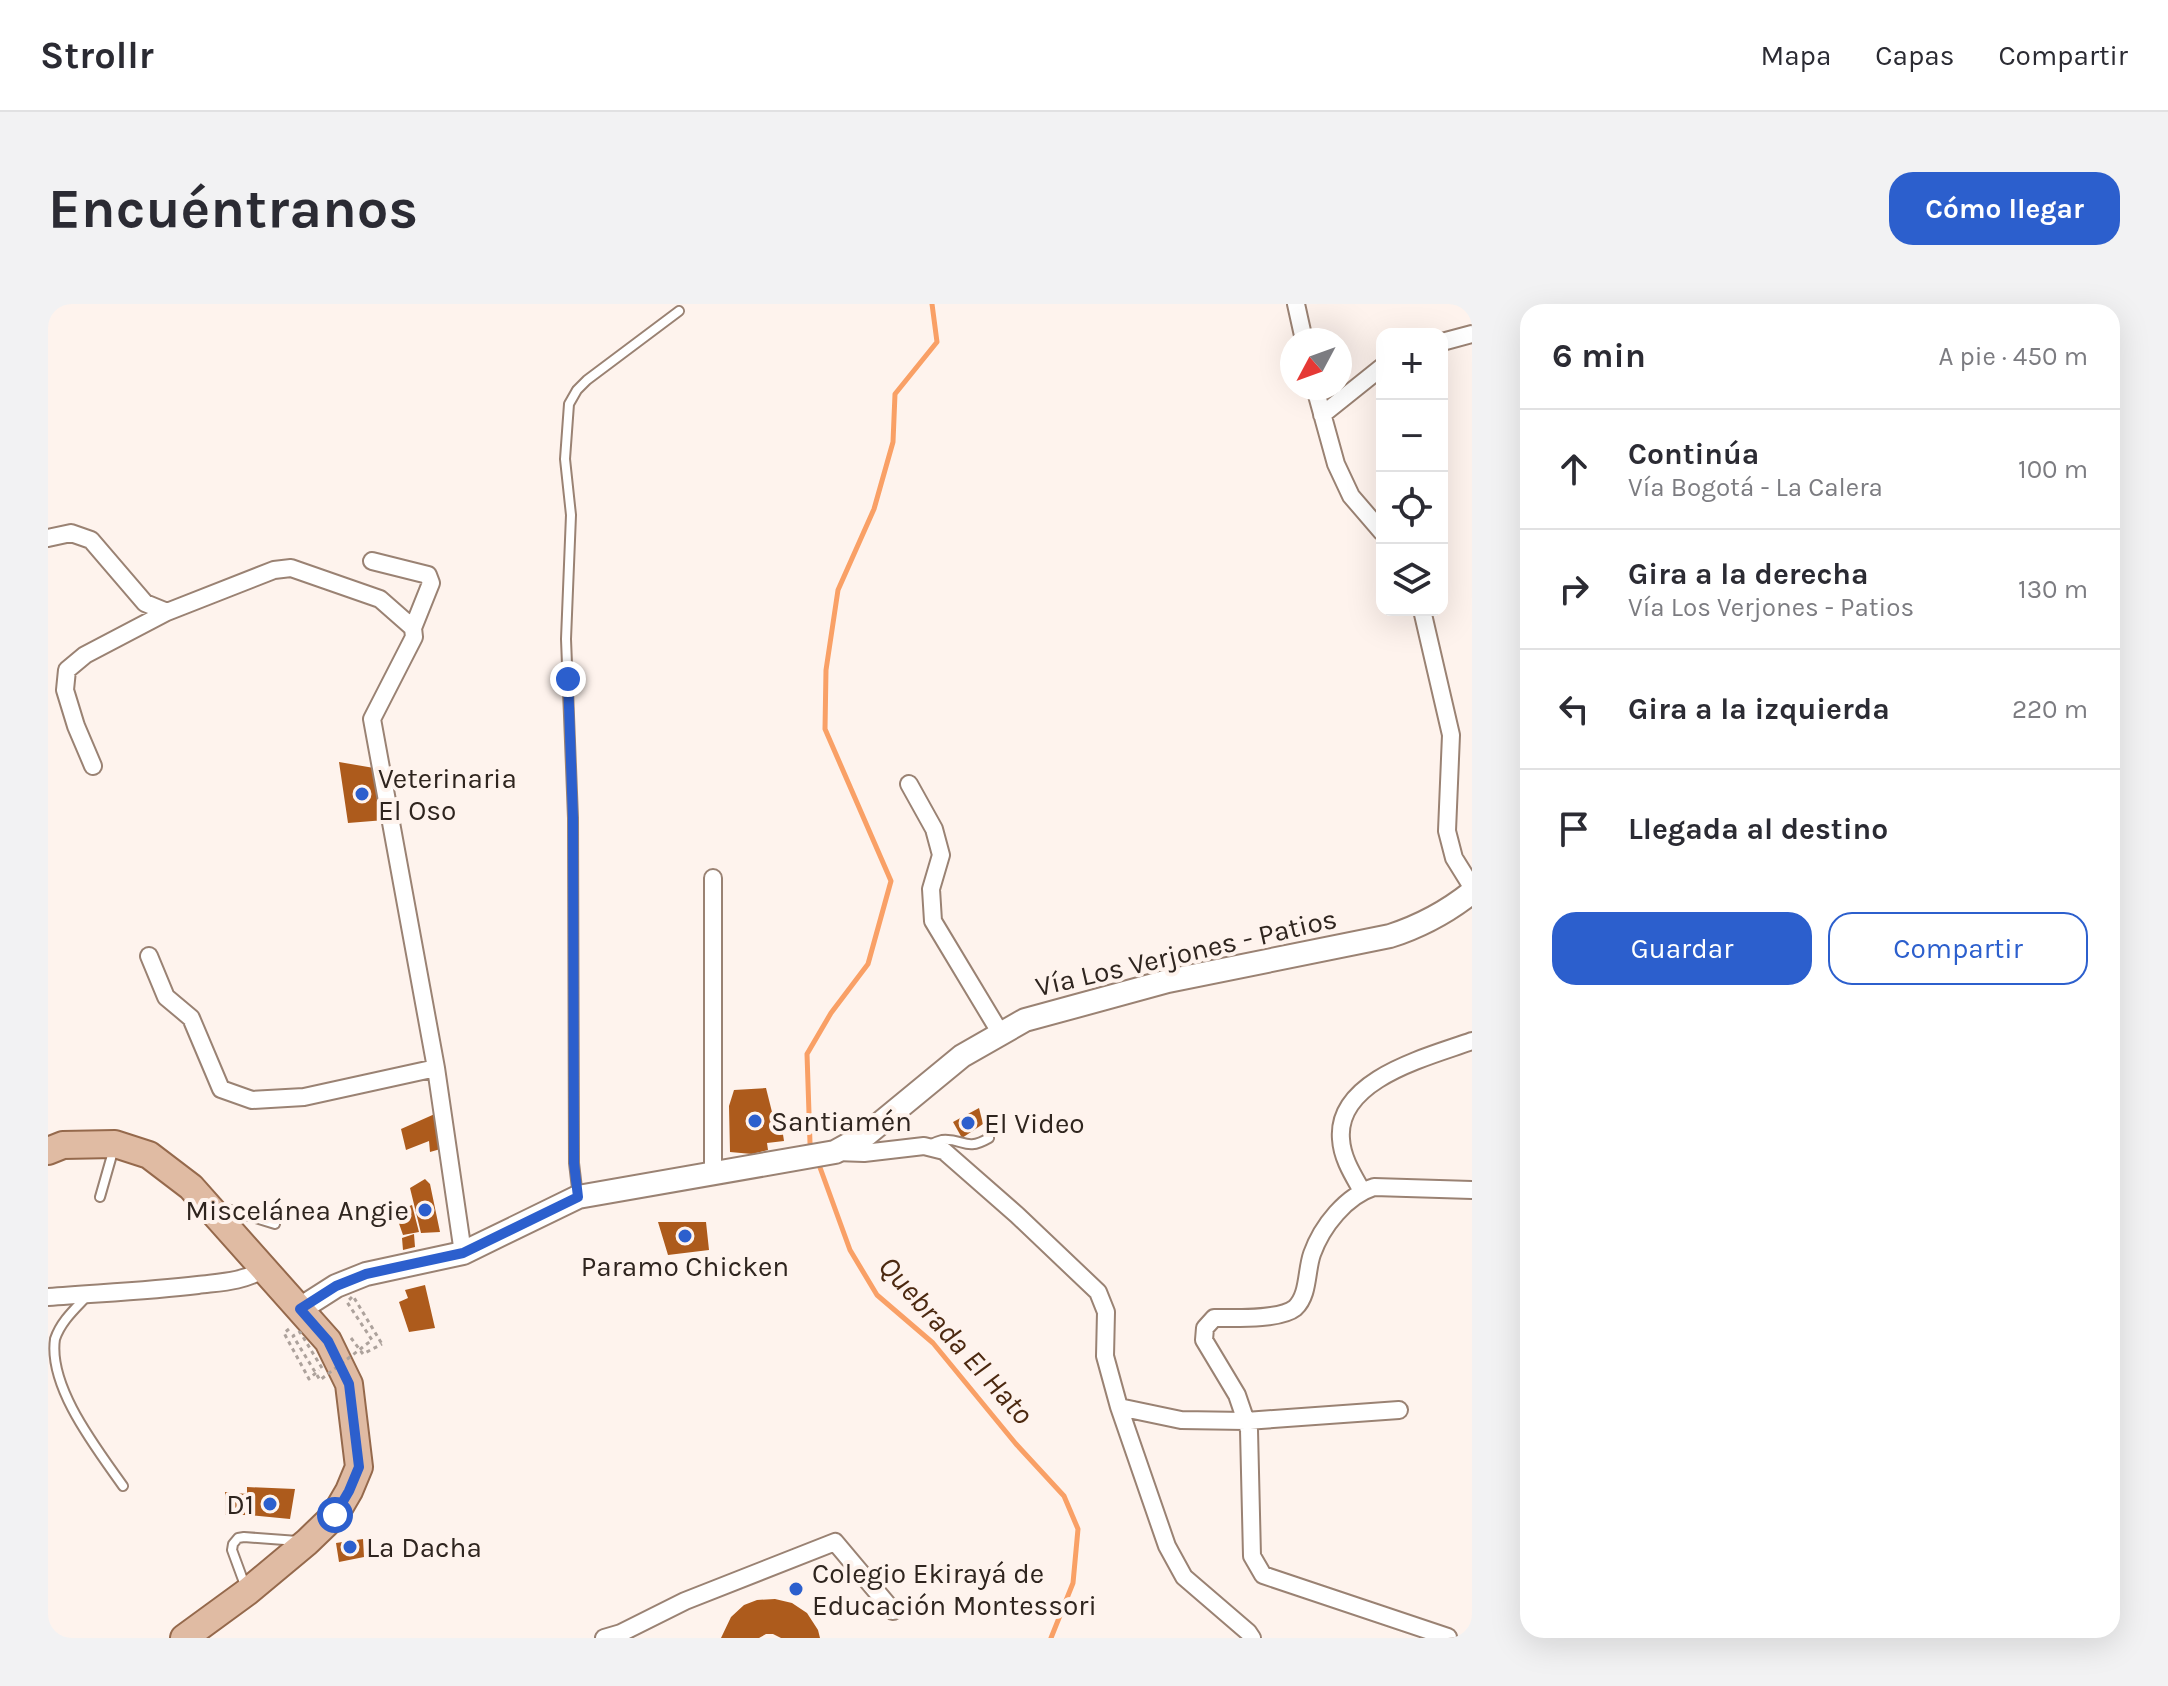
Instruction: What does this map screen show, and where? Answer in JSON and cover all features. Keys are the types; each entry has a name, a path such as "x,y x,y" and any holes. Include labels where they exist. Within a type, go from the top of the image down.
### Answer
{"main road":[{"path":"48,1151 63,1145 115,1144 149,1155 191,1187 264,1269 296,1318 328,1341 349,1384 359,1467 335,1515 247,1592 184,1638"}],"street":[{"path":"1296,304 1301,328"},
{"path":"1448,340 1472,334"},
{"path":"1322,415 1376,372"},
{"path":"1318,400 1336,464 1351,496 1376,525"},
{"path":"48,538 71,533 91,540 145,603 167,612"},
{"path":"372,561 428,575 431,579 413,628 414,637 372,719 436,1068 463,1253"},
{"path":"93,766 65,690 67,670 85,655 167,612 274,570 291,568 380,599 413,628"},
{"path":"1423,616 1451,735 1447,831 1454,858 1472,890"},
{"path":"909,784 934,829 941,855 931,889 933,921 1001,1034"},
{"path":"713,878 713,1174"},
{"name":"Vía Los Verjones - Patios","path":"296,1318 336,1286 366,1274 463,1253 578,1197 823,1154 866,1135 962,1056 1025,1020 1168,981 1390,936 1419,927 1453,908 1472,890"},
{"path":"149,956 166,997 191,1018 221,1089 252,1100 304,1097 436,1068"},
{"path":"1362,1191 1344,1155 1340,1136 1344,1115 1355,1098 1370,1083 1472,1041"},
{"path":"823,1154 924,1146 944,1151 1098,1292 1106,1312 1105,1356 1119,1407 1167,1546 1184,1577 1252,1638"},
{"path":"1448,1637 1263,1575 1252,1556 1249,1430 1237,1395 1204,1340 1205,1328 1214,1318 1279,1315 1295,1308 1304,1294 1312,1255 1327,1224 1362,1191 1374,1187 1472,1190"},
{"path":"48,1297 237,1280 264,1269"},
{"path":"1119,1407 1181,1420 1246,1421 1399,1410"},
{"path":"604,1638 621,1633 685,1601 835,1542 893,1611"}],"lane":[{"path":"578,1197 574,1163 573,818 566,639 571,515 565,459 569,404 587,380 679,311"},
{"path":"924,1146 943,1140 971,1146 989,1138"},
{"path":"100,1197 115,1144"},
{"path":"210,1209 230,1210 275,1224"},
{"path":"88,1294 64,1320 55,1340 53,1368 62,1395 79,1426 123,1486"},
{"path":"247,1592 232,1550 238,1538 307,1542"}],"path":[{"path":"296,1318 284,1333 309,1379 322,1368 300,1332 293,1336 320,1380 372,1340 347,1302 353,1296 382,1344 363,1354 346,1331"}],"building":[{"name":"Veterinaria El Oso","path":"339,762 374,768 385,820 348,823"},
{"name":"Santiamén","path":"766,1088 773,1116 780,1115 784,1141 767,1143 768,1150 752,1154 730,1152 729,1106 734,1090"},
{"name":"El Video","path":"979,1108 983,1124 962,1138 953,1122"},
{"path":"437,1113 444,1148 430,1152 429,1141 406,1150 401,1129"},
{"name":"Miscelánea Angie","path":"425,1179 430,1184 440,1232 421,1233 410,1188"},
{"path":"412,1205 419,1232 403,1235 395,1212"},
{"name":"Paramo Chicken","path":"658,1222 706,1222 709,1250 668,1255"},
{"path":"414,1234 415,1247 403,1250 402,1238"},
{"path":"425,1285 435,1328 409,1332 399,1302 408,1298 405,1290"},
{"name":"D1","path":"247,1487 295,1489 290,1519 225,1515 225,1492 247,1494"},
{"name":"La Dacha","path":"363,1539 364,1557 339,1562 336,1543"},
{"path":"775,1599 792,1603 807,1613 820,1638 781,1638 766,1634 759,1638 721,1638 731,1617 744,1605 757,1600"}],"waterway":[{"name":"Quebrada El Hato","path":"813,1149 810,1143 807,1054 831,1013 868,964 891,881 825,729 826,670 838,590 874,509 893,442 895,394 937,342 932,304"},
{"name":"Quebrada El Hato","path":"818,1162 850,1250 877,1295 933,1343 1016,1444 1064,1496 1078,1529 1073,1583 1051,1638"}],"place":[{"name":"Veterinaria El Oso","path":"362,794"},
{"name":"Santiamén","path":"755,1121"},
{"name":"El Video","path":"968,1123"},
{"name":"Miscelánea Angie","path":"425,1210"},
{"name":"Paramo Chicken","path":"685,1236"},
{"name":"D1","path":"270,1504"},
{"name":"La Dacha","path":"350,1547"},
{"name":"Colegio Ekirayá de Educación Montessori","path":"796,1589"}],"route":[{"path":"335,1515 359,1467 349,1384 328,1341 300,1309 336,1286 366,1274 463,1253 578,1197 574,1163 573,818 568,679"}]}
